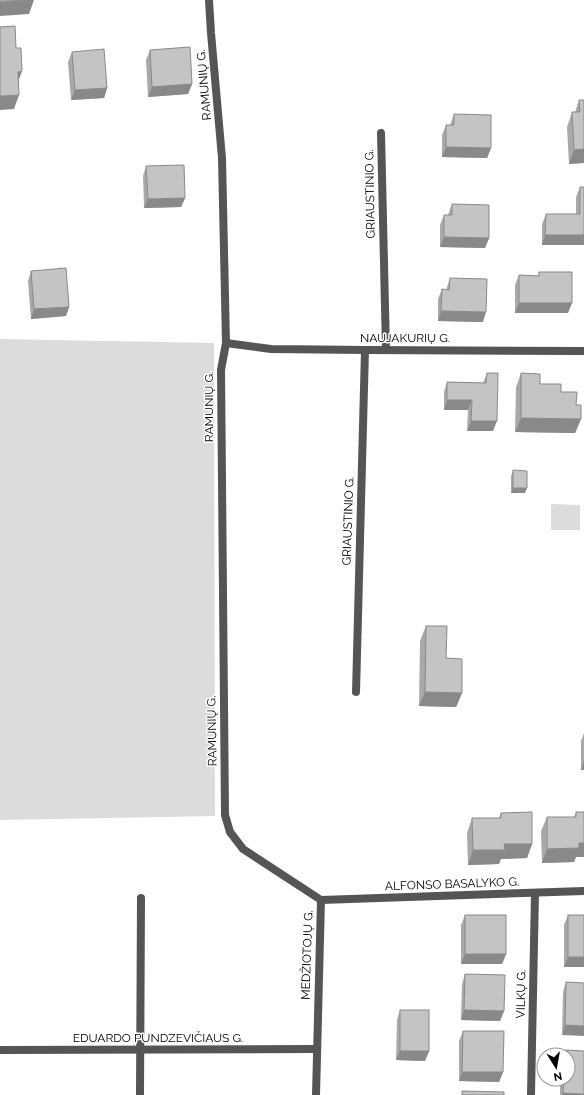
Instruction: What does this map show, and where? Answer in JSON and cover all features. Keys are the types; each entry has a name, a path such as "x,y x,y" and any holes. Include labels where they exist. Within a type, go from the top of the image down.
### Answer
{"street":[{"name":"RAMUNIŲ G.","path":"209,0 222,158 226,343 221,370 224,815"},
{"name":"GRIAUSTINIO G.","path":"381,133 386,350"},
{"name":"NAUJAKURIŲ G.","path":"226,343 271,349 584,351"},
{"name":"GRIAUSTINIO G.","path":"356,692 365,350"},
{"name":"MEDŽIOTOJŲ G.","path":"224,815 230,832 243,849 321,900 316,1095"},
{"name":"ALFONSO BASALYKO G.","path":"321,900 584,892"},
{"name":"VILKŲ G.","path":"531,1095 535,893"},
{"path":"140,1095 141,898"},
{"name":"EDUARDO PUNDZEVIČIAUS G.","path":"0,1050 316,1049"}],"shaded area":[{"path":"0,339 214,343 215,816 0,820"},
{"path":"551,504 580,505 580,530 551,530"}],"building":[{"path":"0,0 25,0 0,2"},
{"path":"15,26 16,48 21,48 22,71 18,72 19,95 0,96 0,27"},
{"path":"190,47 192,84 152,87 150,50"},
{"path":"104,49 107,88 75,90 72,52"},
{"path":"579,100 584,100 584,149 574,150 572,112 580,112"},
{"path":"454,114 491,115 491,148 446,147 446,125 454,125"},
{"path":"184,165 185,198 148,199 146,166"},
{"path":"580,187 584,187 584,235 545,235 546,214 580,214"},
{"path":"452,204 489,205 489,238 444,237 444,215 452,215"},
{"path":"66,268 69,307 34,309 31,271"},
{"path":"539,272 572,272 572,303 519,303 519,275 539,276"},
{"path":"450,278 487,279 486,312 441,311 442,289 449,290"},
{"path":"487,373 498,373 497,421 471,421 472,400 447,400 447,382 486,383"},
{"path":"521,373 540,374 540,384 561,384 561,392 577,392 576,405 581,405 581,419 521,418"},
{"path":"513,470 527,471 527,488 513,488"},
{"path":"426,626 447,626 446,658 462,659 462,693 425,692"},
{"path":"532,812 532,844 504,844 505,850 473,850 472,818 501,818 501,813"},
{"path":"576,812 584,812 584,843 579,843 579,848 547,849 547,817 576,817"},
{"path":"465,915 506,915 506,954 465,954"},
{"path":"568,915 584,915 584,957 568,957"},
{"path":"465,974 505,975 504,1011 464,1010"},
{"path":"566,982 584,983 584,1026 565,1025"},
{"path":"400,1010 429,1010 429,1051 400,1051"},
{"path":"463,1031 504,1031 503,1072 462,1072"},
{"path":"576,1051 584,1051 584,1094 563,1093 563,1087 576,1087"},
{"path":"462,1091 504,1092 504,1095 462,1095"}]}
